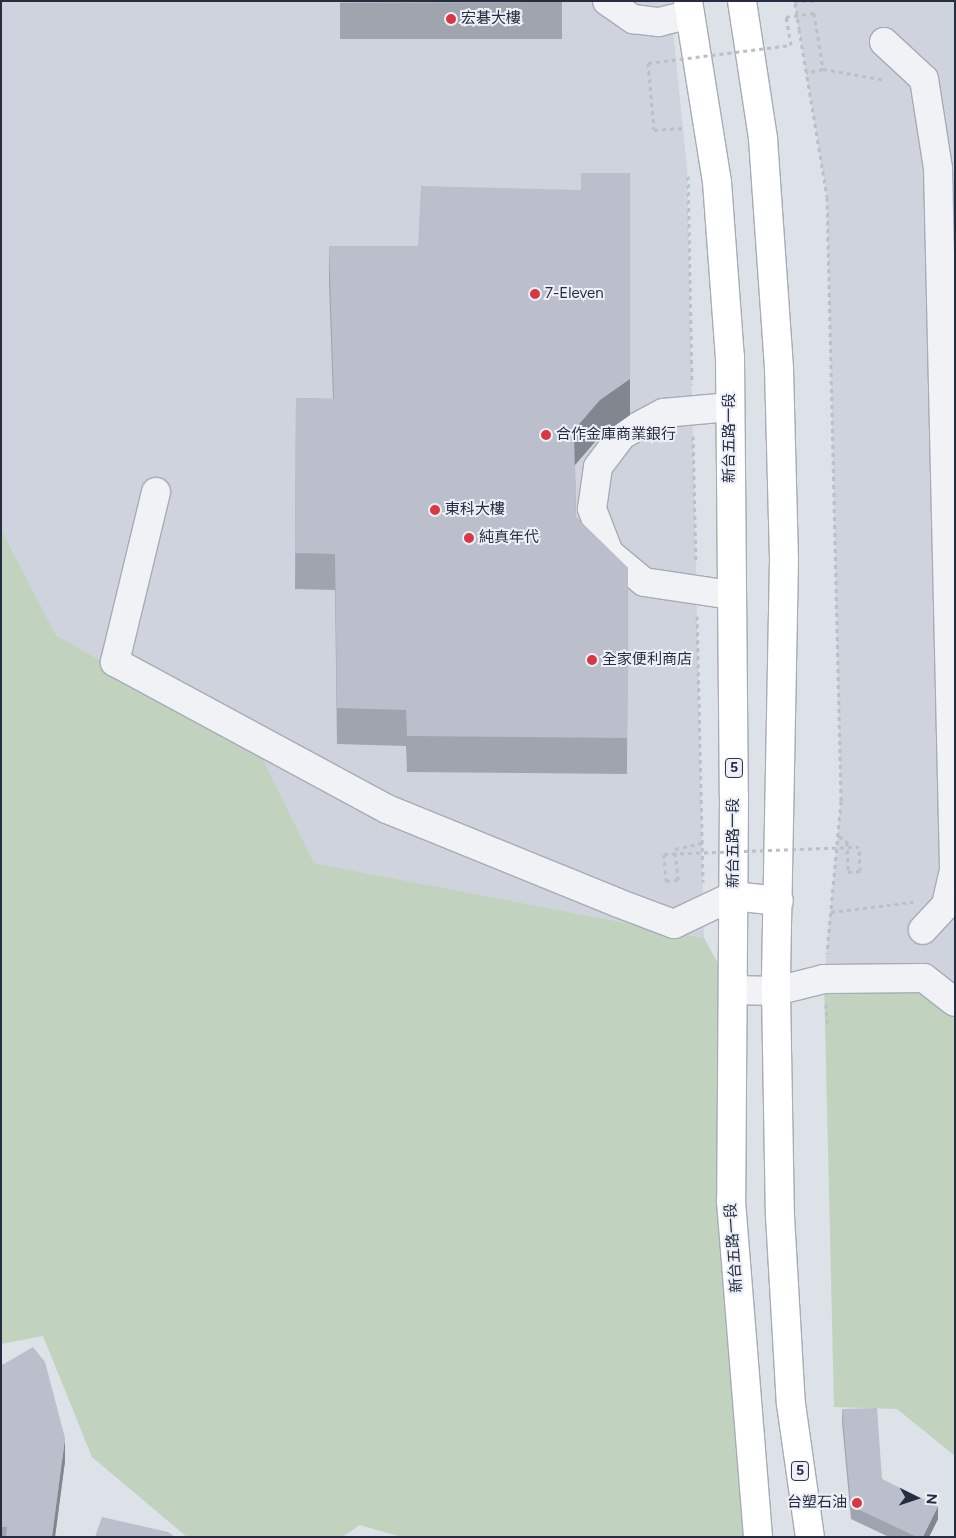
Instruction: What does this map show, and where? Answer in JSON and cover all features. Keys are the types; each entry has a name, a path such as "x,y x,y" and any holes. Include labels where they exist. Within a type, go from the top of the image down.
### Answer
{"main road":[{"name":"5","path":"742,1 763,139 779,369 784,560 780,901 776,991 780,1216 791,1404 810,1537"},
{"name":"新台五路一段","path":"684,11 717,182 730,407 733,896 730,1201 758,1537"},
{"path":"733,896 780,901"}],"street":[{"path":"607,1 633,18 659,22 684,11"},
{"path":"884,42 924,78 938,168 954,870 946,905 923,930"},
{"path":"730,407 692,413 663,413 622,435 598,467 592,509 609,553 644,582 731,595"},
{"path":"156,492 115,662 387,809 674,924 733,896"},
{"path":"824,979 844,968 924,966 955,991"},
{"path":"733,990 776,991 824,979 924,978 955,1002"}],"path":[{"path":"816,1 794,2 827,197 839,836 824,979 827,1024"},
{"path":"679,63 684,11"},
{"path":"686,128 654,130 648,63 791,45 786,17 814,12 823,69 806,72"},
{"path":"685,119 686,138"},
{"path":"688,168 704,910"},
{"path":"702,843 675,849 678,880 666,881 664,854 859,847 860,871 848,872 847,842 839,836"}],"shaded area":[{"path":"1,1 670,1 687,168 704,938 314,863 259,751 56,635 1,529"},
{"path":"794,1 955,1 955,1002 824,979 841,801 827,197"}],"green space":[{"path":"1,529 56,635 259,751 314,863 704,938 733,990 758,1537 401,1537 360,1525 342,1537 187,1537 92,1457 43,1336 1,1344"},
{"path":"924,978 955,1002 955,1456 897,1409 834,1407 824,979"}],"building":[{"path":"340,1 562,1 562,2 340,3"},
{"name":"東科大樓","path":"581,173 630,173 630,379 600,400 574,430 576,517 628,568 627,738 407,736 406,710 337,708 335,554 295,553 296,398 334,399 329,246 418,246 421,186 581,190"},
{"path":"33,1347 45,1362 65,1438 52,1537 6,1537 7,1527 1,1527 1,1364"},
{"path":"877,1408 882,1479 938,1506 923,1537 917,1537 851,1506 842,1409"},
{"path":"102,1517 168,1532 175,1537 95,1537"}],"place":[{"name":"宏碁大樓","path":"451,19"},
{"name":"7-Eleven","path":"535,294"},
{"name":"合作金庫商業銀行","path":"546,435"},
{"name":"東科大樓","path":"435,510"},
{"name":"純真年代","path":"469,538"},
{"name":"全家便利商店","path":"592,660"},
{"name":"台塑石油","path":"857,1503"}]}
